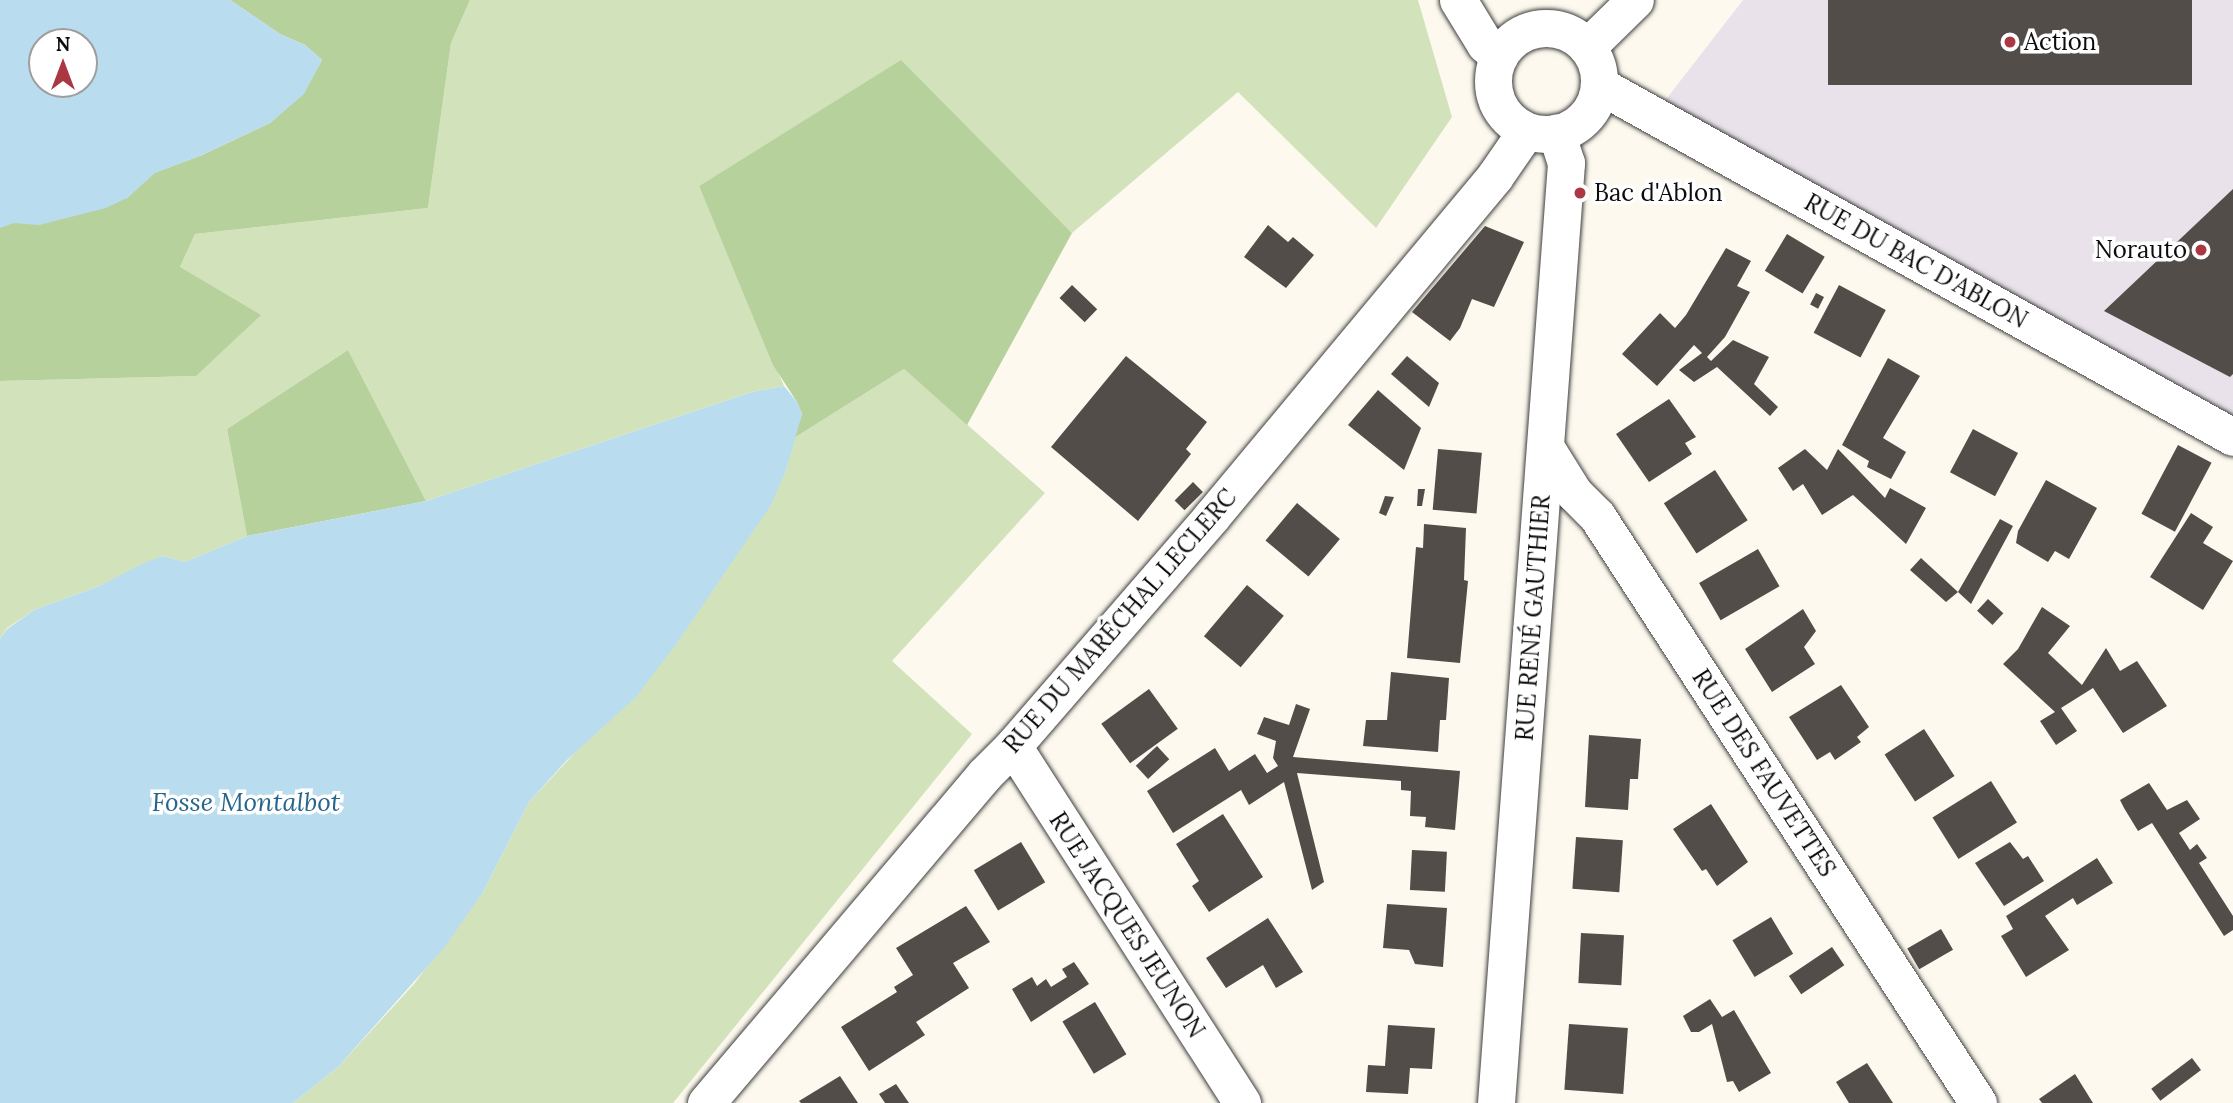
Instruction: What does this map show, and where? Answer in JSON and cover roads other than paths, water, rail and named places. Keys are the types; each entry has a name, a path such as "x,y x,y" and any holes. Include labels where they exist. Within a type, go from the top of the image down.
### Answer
{"street":[{"path":"1458,0 1485,44 1499,57"},
{"path":"1587,47 1636,0"},
{"path":"1540,29 1558,29 1574,35 1587,47 1594,58 1599,85 1595,102 1586,117 1572,128 1541,132 1509,119 1499,106 1493,90 1493,73 1499,57 1509,44 1524,33 1540,29"},
{"name":"RUE DU BAC D'ABLON","path":"1599,85 2233,437"},
{"name":"RUE RENÉ GAUTHIER","path":"1496,1103 1566,163 1541,132"},
{"name":"RUE DU MARÉCHAL LECLERC","path":"706,1103 984,775 1013,746 1221,505 1495,176 1541,132"},
{"name":"RUE DES FAUVETTES","path":"1546,448 1574,493 1597,516 1978,1103"},
{"name":"RUE JACQUES JEUNON","path":"1013,746 1242,1103"}],"water":[{"path":"0,0 230,0 280,34 305,45 322,60 304,94 270,123 202,155 155,173 127,198 106,208 39,225 14,223 0,228"},
{"name":"Fosse Montalbot","path":"784,386 797,402 802,414 786,470 771,505 677,643 636,697 567,760 529,802 483,892 444,948 338,1067 293,1103 0,1103 0,639 7,629 34,610 99,586 163,556 185,562 247,536 426,501 752,392"}],"place":[{"name":"Action","path":"2010,42"},
{"name":"Bac d'Ablon","path":"1580,193"},
{"name":"Norauto","path":"2201,250"}]}
